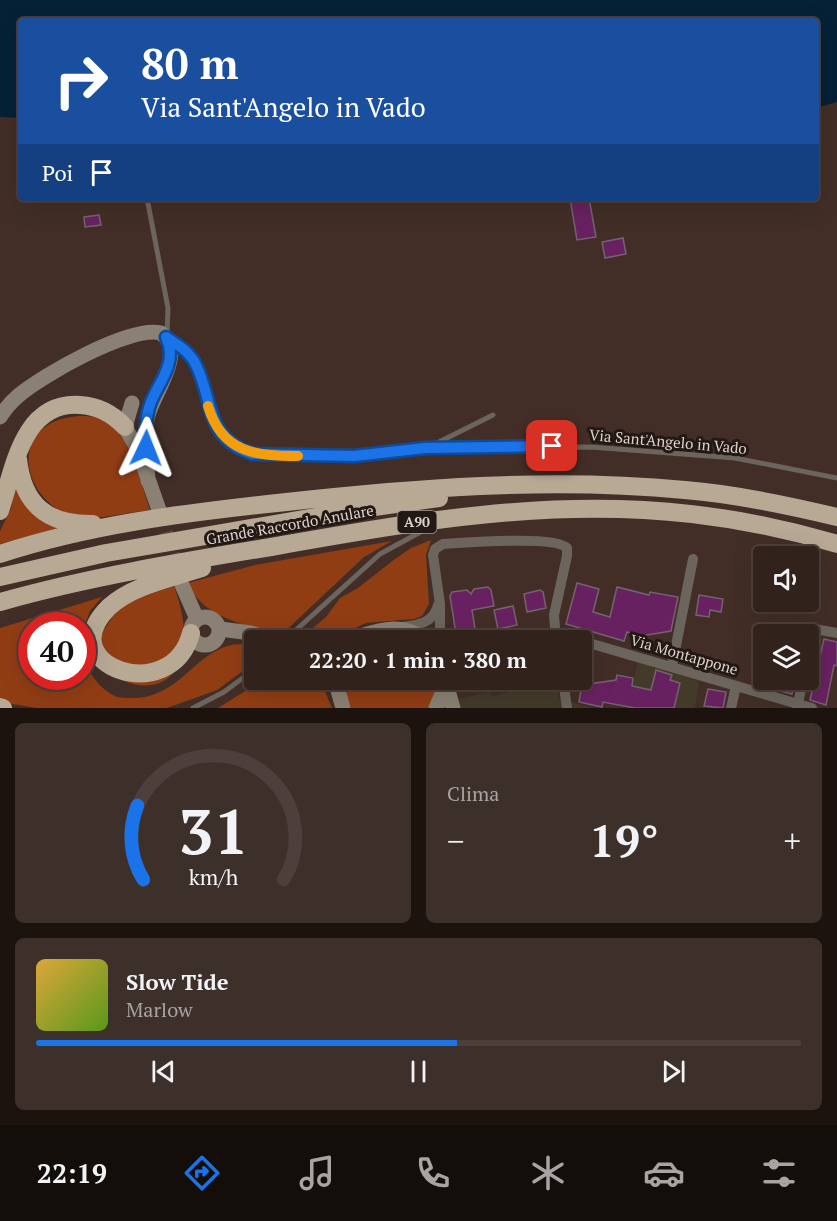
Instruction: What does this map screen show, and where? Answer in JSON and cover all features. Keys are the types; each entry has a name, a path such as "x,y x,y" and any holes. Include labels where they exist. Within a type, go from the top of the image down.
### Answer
{"highway":[{"path":"0,510 28,430 45,414 67,406 90,406 112,416 125,427"},
{"path":"18,455 24,487 29,498 44,513 67,523 128,524"},
{"name":"Grande Raccordo Anulare","path":"0,554 41,542 128,524 230,508 453,486 605,485 687,490 776,504 837,517"},
{"name":"Grande Raccordo Anulare","path":"0,577 106,553 222,532 374,507 536,486"},
{"name":"Grande Raccordo Anulare","path":"0,602 100,577 263,548 455,516 558,508 655,510 758,523 837,544"},
{"path":"125,689 109,680 95,659 94,637 98,623 108,608 134,592 263,548"},
{"path":"167,685 176,676 184,662 194,626"}],"street":[{"path":"0,417 10,403 27,389 115,341 148,331 158,332 166,337 170,346 171,359 152,400 145,432 148,481"},
{"path":"90,406 132,403 148,395 162,381"},
{"path":"132,403 125,427 138,450 159,510"},
{"path":"440,630 434,552 443,544 557,541 567,548 567,556 554,611 555,630"},
{"path":"672,666 693,559"},
{"path":"182,585 194,626 194,640 206,645 217,639 220,629 213,618 205,616 194,626"},
{"path":"382,630 421,624 432,618 439,598"},
{"path":"220,629 244,632"},
{"path":"392,629 398,630"},
{"path":"819,630 837,633"},
{"name":"Via Montappone","path":"592,643 797,706 812,708"},
{"path":"731,708 736,686"},
{"path":"436,708 442,690"},
{"path":"447,690 453,708"},
{"path":"564,690 567,708"},
{"path":"797,706 801,690"}],"lane":[{"path":"148,201 168,308 166,337"},
{"name":"Via Sant'Angelo in Vado","path":"166,337 184,349 196,364 209,410 220,431 230,441 246,451 267,456 346,456 389,454 425,448 561,446 679,452 757,461 837,478"},
{"path":"425,448 493,415"},
{"path":"296,630 380,554 410,536 455,516"},
{"path":"193,708 224,692 244,677"}],"shaded area":[{"path":"79,416 99,419 113,427 121,436 134,460 150,510 101,517 76,517 62,512 49,503 39,491 32,478 29,464 30,449 36,436 55,421"},
{"path":"17,481 63,527 0,544 0,531 11,509"},
{"path":"431,540 426,555 429,604 422,616 414,619 366,623 351,630 311,630 326,617 340,598 358,588 411,548"},
{"path":"392,541 364,557 286,630 262,630 227,618 204,605 188,583 255,565"},
{"path":"174,586 182,613 184,633 182,656 176,669 168,678 147,686 121,680 108,672 101,634 119,608 147,594"},
{"path":"102,597 90,612 53,612"},
{"path":"18,623 18,690 96,690 96,680 105,690 117,697 141,697 160,692 217,650 234,645 244,645 244,670 217,690 167,708 37,708 0,702 0,628"},
{"path":"638,662 699,681 695,707 697,708 628,708"},
{"path":"247,690 324,690 332,708 218,708"},
{"path":"344,690 436,690 428,708 351,708"},
{"path":"519,690 557,690 559,699 592,708 460,708 459,699 491,692 492,696"}],"water":[{"path":"0,0 837,0 837,102 819,107 819,18 18,18 18,118 0,117"}],"building":[{"path":"570,201 590,201 596,237 577,240"},
{"path":"99,215 101,225 85,227 84,217"},
{"path":"623,238 626,254 605,258 602,242"},
{"path":"577,583 599,589 593,612 610,617 617,587 649,595 650,592 678,597 671,631 641,636 627,632 624,641 566,624"},
{"path":"488,587 491,590 494,606 472,610 475,630 455,630 450,596 452,592 467,590 471,594 474,589"},
{"path":"540,590 543,592 546,608 527,612 524,594"},
{"path":"699,595 723,599 721,612 710,610 709,617 696,615"},
{"path":"513,606 517,625 498,629 494,610"},
{"path":"824,639 837,642 837,666 834,665 826,705 810,700 812,690 819,690 819,661"},
{"path":"656,670 672,675 670,680 680,683 674,708 635,708 603,702 602,707 579,702 581,690 592,690 592,684 616,680 617,675 633,678 632,686 651,690"},
{"path":"708,689 726,692 723,708 704,706"},
{"path":"776,690 793,690 792,694"}],"tunnel":[{"path":"159,510 178,574"}],"slow traffic":[{"path":"208,406 220,431 239,448 260,455 298,456"}],"route":[{"path":"146,448 147,414 171,359 170,346 166,337 184,349 196,364 209,410 220,431 239,448 253,454 354,456 389,454 425,448 552,446"}]}
